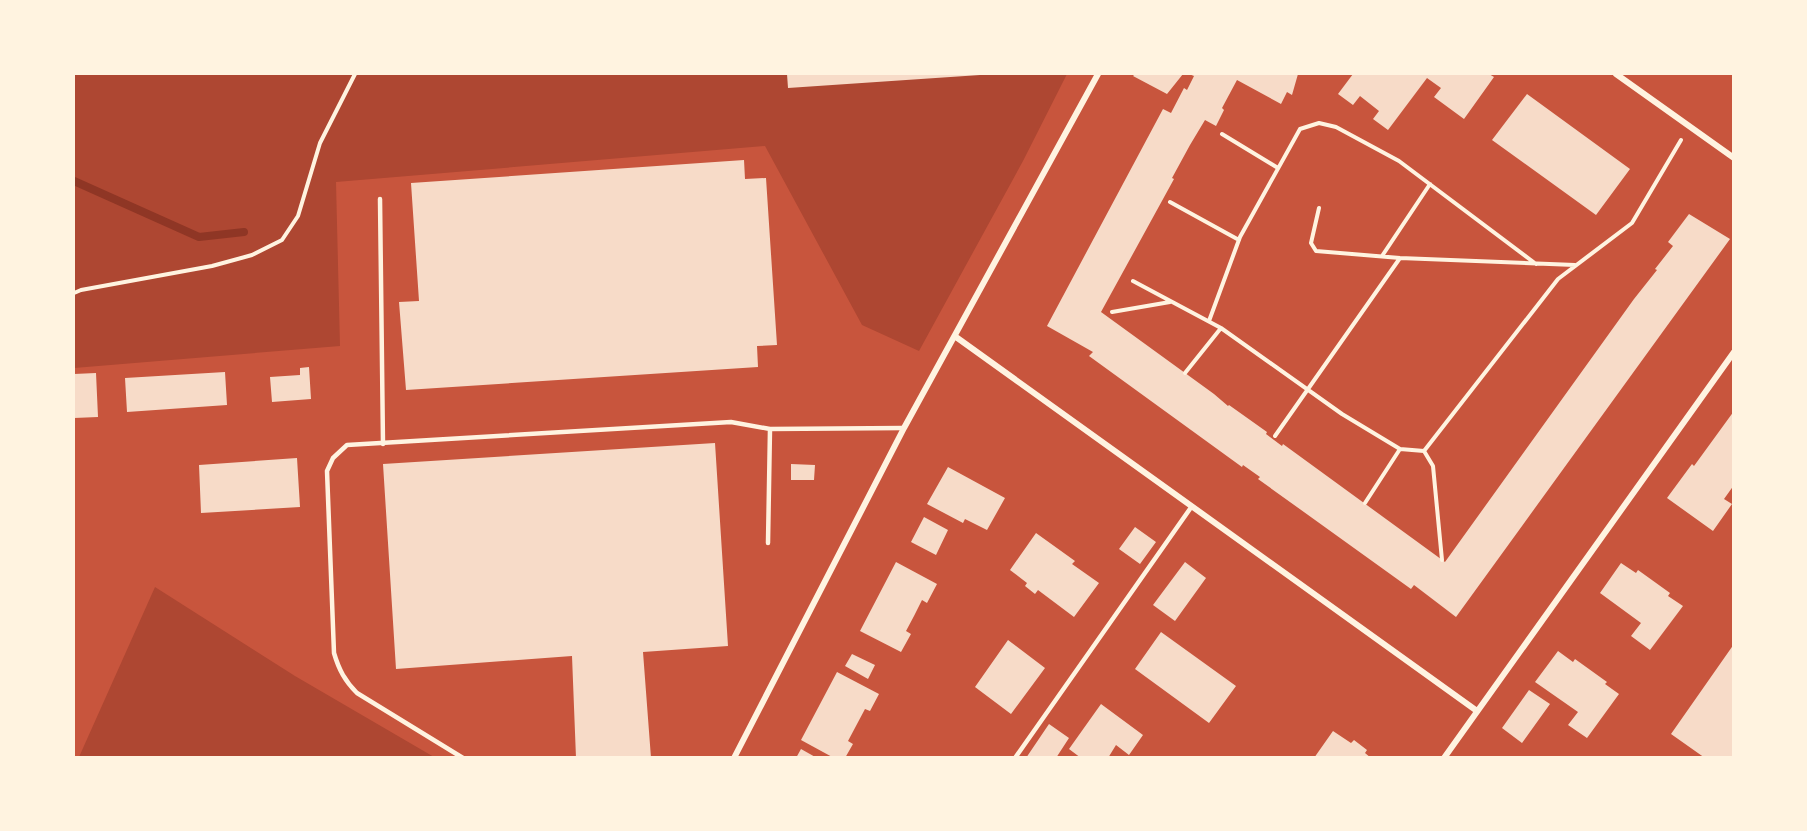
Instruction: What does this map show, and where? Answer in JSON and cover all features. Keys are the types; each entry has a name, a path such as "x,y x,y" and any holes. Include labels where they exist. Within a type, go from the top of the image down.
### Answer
{"street":[{"path":"734,758 904,428 956,337 1098,74"},
{"path":"1616,74 1734,158"},
{"path":"956,337 1477,711"},
{"path":"1444,758 1734,352"}],"lane":[{"path":"380,199 383,444"},
{"path":"463,758 357,693 345,681 334,653 327,471 333,458 348,445 731,422 770,429 904,428"},
{"path":"768,543 770,429"},
{"path":"1015,758 1192,506"}],"path":[{"path":"74,293 212,266 252,255 282,240 298,216 320,143 355,74"},
{"path":"1209,321 1239,240 1278,168 1300,129 1319,123 1336,127 1399,161 1536,264"},
{"path":"1424,451 1558,279 1632,223 1689,126"},
{"path":"1222,134 1278,168"},
{"path":"1382,256 1430,184"},
{"path":"1170,202 1239,240"},
{"path":"1319,208 1311,243 1316,251 1400,258 1575,266"},
{"path":"1275,436 1400,258"},
{"path":"1133,281 1221,328 1342,414 1400,449 1424,451"},
{"path":"1112,312 1172,301"},
{"path":"1185,373 1221,328"},
{"path":"1365,504 1400,449"},
{"path":"1424,451 1432,466 1442,560"}],"shaded area":[{"path":"74,74 1067,74 1023,161 919,351 862,325 765,146 336,182 340,346 74,368"},
{"path":"155,587 295,676 434,757 79,757"}],"building":[{"path":"787,74 979,74 980,75 788,88"},
{"path":"1135,74 1183,74 1167,94 1133,76"},
{"path":"1189,74 1298,74 1292,95 1287,92 1281,104 1237,80 1222,108 1224,110 1216,126 1205,120 1190,145 1172,178 1174,179 1101,312 1267,432 1266,434 1282,446 1283,444 1445,562 1657,270 1655,269 1673,246 1668,242 1689,214 1730,239 1456,617 1414,585 1411,589 1258,479 1260,477 1243,465 1242,467 1089,356 1093,352 1047,326 1163,109 1171,113 1184,88 1187,90 1194,76"},
{"path":"1353,74 1489,74 1494,77 1464,119 1434,97 1441,88 1427,78 1388,130 1373,119 1379,111 1360,96 1353,105 1338,94"},
{"path":"1527,94 1630,169 1596,215 1492,140"},
{"path":"744,160 745,179 766,178 777,345 757,346 758,367 406,390 399,302 419,301 411,183"},
{"path":"309,367 311,399 272,402 270,377 300,375 300,368"},
{"path":"225,372 227,405 127,412 125,378"},
{"path":"96,373 98,417 74,418 74,374"},
{"path":"1734,411 1734,485 1724,499 1732,504 1713,531 1667,498 1692,464 1694,466"},
{"path":"715,443 728,646 643,652 651,758 576,758 572,656 396,669 383,464"},
{"path":"297,458 300,507 201,513 199,465"},
{"path":"791,464 815,465 814,480 791,480"},
{"path":"948,467 1005,498 987,530 965,519 963,523 927,504"},
{"path":"924,517 948,530 936,555 911,542"},
{"path":"1135,527 1156,542 1140,564 1119,549"},
{"path":"1036,533 1075,561 1072,564 1099,583 1074,617 1038,590 1035,594 1025,586 1027,583 1010,570"},
{"path":"896,562 937,584 927,603 922,600 906,631 911,634 901,652 860,631"},
{"path":"1185,562 1206,578 1175,621 1153,605"},
{"path":"1621,563 1636,573 1638,570 1670,593 1668,596 1683,606 1650,650 1631,636 1641,623 1600,593"},
{"path":"1161,632 1236,686 1209,723 1135,669"},
{"path":"1008,640 1045,668 1011,714 975,687"},
{"path":"1734,644 1734,758 1705,758 1671,734"},
{"path":"1558,651 1573,662 1575,659 1607,682 1605,684 1619,694 1587,738 1568,725 1578,712 1535,682"},
{"path":"852,654 875,665 868,679 845,666"},
{"path":"837,672 879,694 870,711 865,709 848,741 853,744 845,758 834,758 801,740"},
{"path":"1529,690 1550,704 1522,743 1502,728"},
{"path":"1101,704 1143,735 1129,755 1116,745 1108,758 1081,758 1069,749"},
{"path":"1049,724 1069,738 1056,758 1026,758"},
{"path":"1333,731 1351,743 1354,740 1367,750 1365,753 1371,758 1314,758"},
{"path":"801,749 817,758 796,758"}],"waterway":[{"path":"74,181 199,237 244,232"}]}
